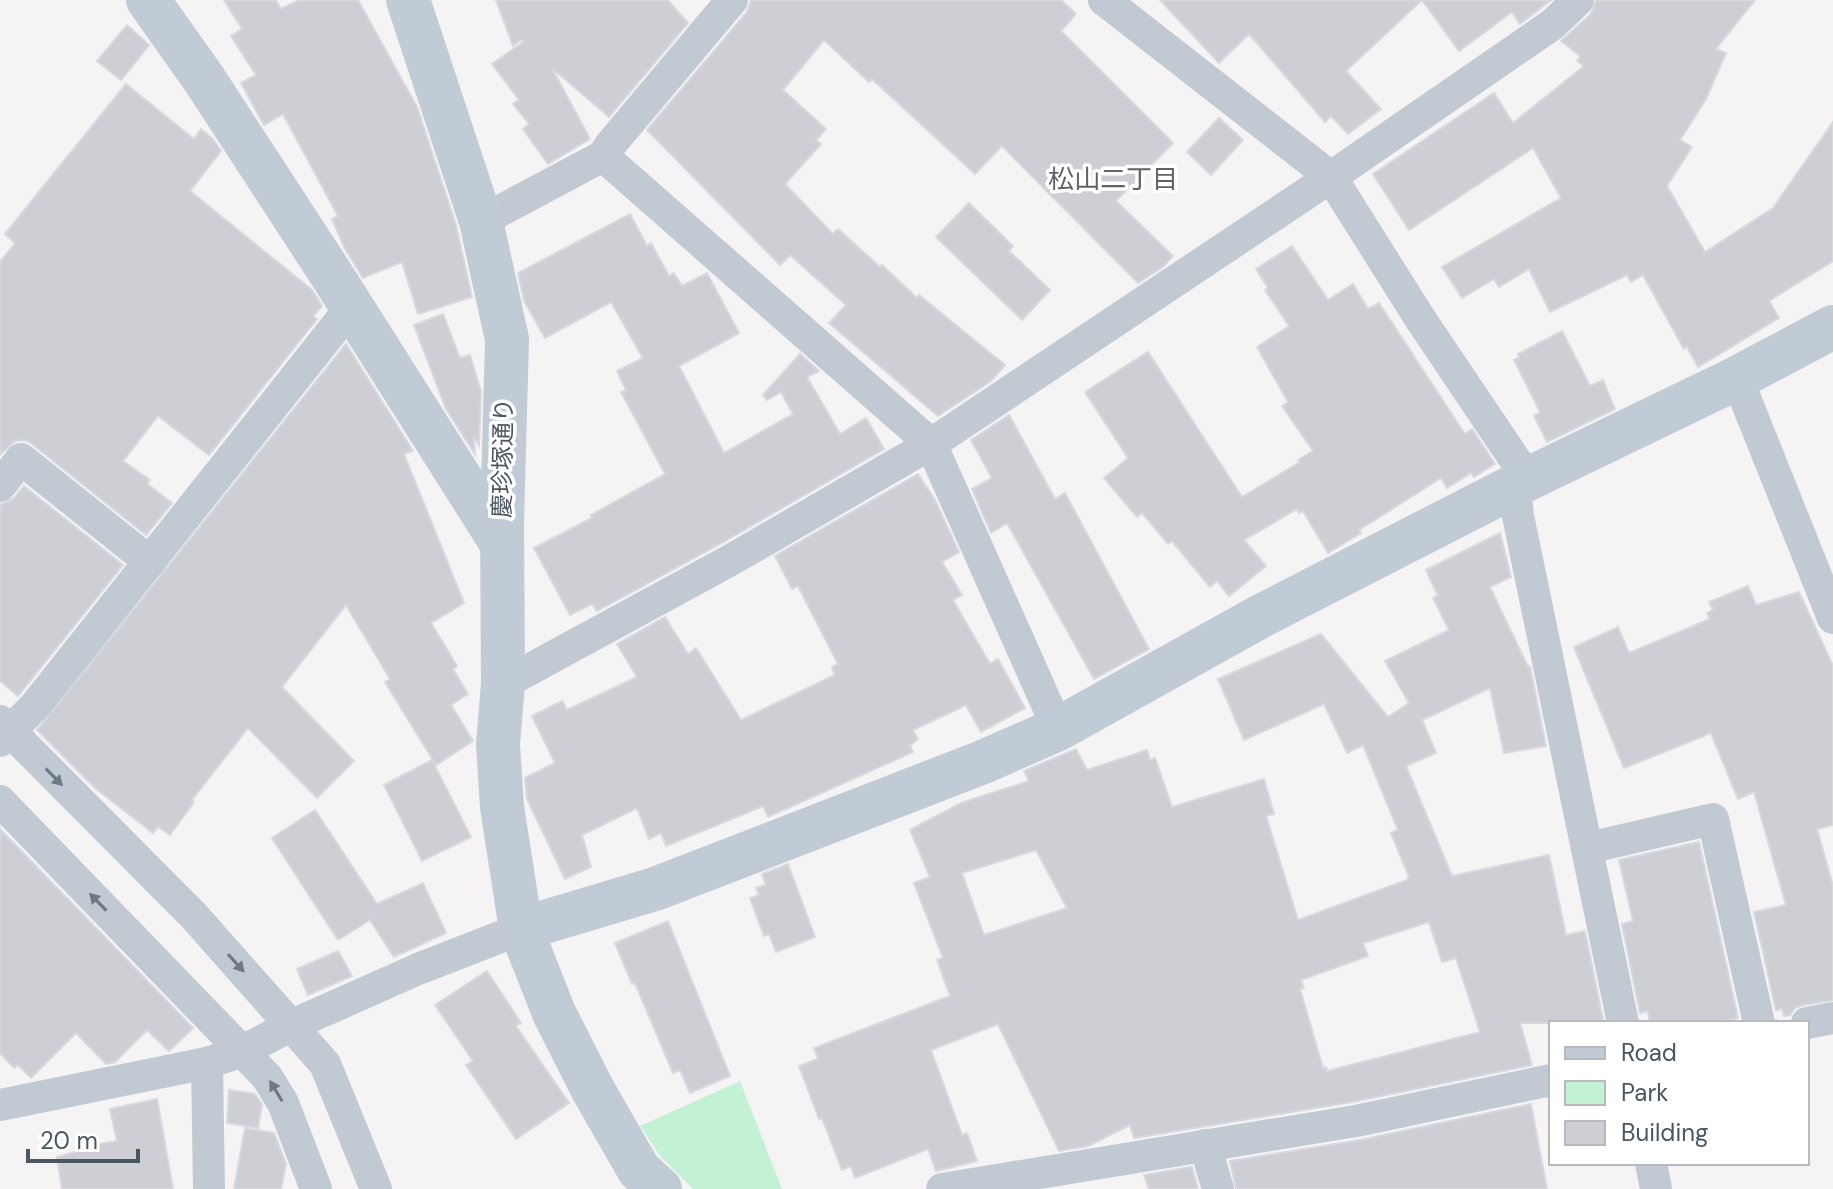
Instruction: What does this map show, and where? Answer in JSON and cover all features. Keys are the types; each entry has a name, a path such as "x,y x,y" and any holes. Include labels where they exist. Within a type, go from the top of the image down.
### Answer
{"street":[{"path":"148,0 204,79 352,306 502,544"},
{"name":"慶珍塚通り","path":"408,0 481,221 507,339 502,544 503,684 498,744 502,807 521,929 554,1013 593,1090 639,1170 660,1189"},
{"path":"481,221 603,156 732,0"},
{"path":"1104,0 1331,177 1521,483 1518,516 1623,1021"},
{"path":"503,684 729,561 931,444 1331,177 1553,24 1578,0"},
{"path":"603,156 931,444 1058,729"},
{"path":"352,306 35,706 3,731 194,916 325,1064 376,1189"},
{"path":"0,1105 207,1063 243,1051 292,1025 418,969 521,929 655,889 983,762 1058,729 1261,616 1833,327"},
{"path":"1737,378 1833,618"},
{"path":"0,486 21,459 150,562"},
{"path":"0,801 267,1077 283,1103 316,1189"},
{"path":"1588,848 1713,819 1759,1021"},
{"path":"1809,1023 1833,1018"},
{"path":"207,1063 209,1189"},
{"path":"942,1189 1001,1184 1205,1145 1356,1121 1549,1080"},
{"path":"1205,1145 1218,1189"},
{"path":"1651,1165 1656,1189"}],"green space":[{"path":"740,1081 782,1189 693,1189 661,1157 640,1126"}],"building":[{"path":"224,0 276,0 281,9 299,0 358,0 417,107 456,225 472,297 418,314 402,262 363,278 345,249 332,219 338,216 283,114 264,125 241,83 256,75 231,36 242,29"},
{"path":"496,0 668,0 688,23 609,117 552,68 590,139 548,164 523,129 529,124 513,104 519,100 492,64 523,42 520,40 513,46"},
{"path":"751,0 1061,0 1076,14 1061,31 1173,143 1116,201 1173,256 1164,266 1138,283 1002,146 975,174 872,79 869,82 824,40 783,90 826,129 816,140 821,144 785,184 833,234 838,229 917,298 919,295 1005,365 991,381 938,416 829,323 846,305 790,255 780,265 647,130 747,12"},
{"path":"1160,0 1422,0 1346,71 1381,109 1348,134 1331,116 1325,122 1249,34 1219,63"},
{"path":"1422,0 1551,0 1520,24 1512,12 1459,51"},
{"path":"1596,0 1755,0 1716,49 1726,53 1706,99 1680,140 1692,147 1667,186 1705,252 1773,208 1833,122 1833,261 1769,301 1779,318 1698,367 1687,347 1684,349 1643,275 1631,282 1627,275 1550,312 1529,269 1499,287 1494,279 1462,298 1442,267 1561,198 1533,148 1409,230 1373,174 1494,93 1513,123 1584,66 1577,61 1580,56 1561,41 1591,14"},
{"path":"127,25 149,45 121,80 97,61"},
{"path":"126,84 194,139 201,129 213,139 221,151 190,191 312,290 322,306 313,316 317,319 209,455 158,416 123,461 150,480 147,484 172,503 146,535 25,440 15,441 0,455 0,262 15,243 5,234"},
{"path":"1219,118 1243,140 1211,175 1187,152"},
{"path":"969,203 1013,246 1009,251 1050,290 1022,320 936,237"},
{"path":"630,214 647,246 651,243 669,276 674,273 682,286 707,273 739,333 679,366 724,453 793,414 781,392 767,400 763,395 800,354 819,371 807,377 840,434 866,418 884,449 597,611 592,604 570,615 534,548 592,518 591,515 665,474 621,392 626,390 617,371 643,358 611,302 545,338 524,301 518,273"},
{"path":"1292,246 1328,300 1353,284 1368,309 1379,303 1465,434 1472,429 1495,464 1474,477 1471,473 1447,488 1441,478 1328,553 1303,511 1299,513 1297,509 1244,540 1266,566 1229,596 1217,581 1210,587 1172,541 1168,544 1142,513 1137,517 1104,478 1128,458 1085,392 1148,352 1242,497 1300,462 1298,460 1313,451 1282,406 1288,402 1257,347 1289,326 1265,290 1268,288 1256,269"},
{"path":"443,314 460,358 470,355 481,392 479,445 474,436 475,454 446,409 414,325"},
{"path":"1562,331 1590,386 1603,380 1615,409 1547,442 1534,416 1540,412 1514,360 1519,357 1518,354"},
{"path":"346,344 413,451 404,454 464,603 431,623 457,666 453,669 468,694 451,705 473,741 436,765 385,682 390,679 346,605 282,687 354,761 317,798 248,728 192,800 194,802 170,835 158,827 153,833 95,788 37,730"},
{"path":"1009,415 1055,499 1065,493 1149,649 1094,679 1007,523 991,533 972,489 992,478 971,440"},
{"path":"918,474 935,500 959,552 942,562 962,595 953,600 990,664 998,659 1025,708 981,732 966,705 913,730 918,739 910,746 913,752 768,817 763,806 666,846 661,833 649,839 637,808 582,835 591,867 565,879 527,799 525,778 555,763 532,716 562,701 567,710 637,677 617,644 665,617 688,654 696,648 741,720 835,675 832,667 838,664 798,586 792,589 775,556"},
{"path":"24,486 123,565 18,696 0,681 0,505 14,498"},
{"path":"1500,533 1511,577 1490,587 1530,666 1546,746 1504,753 1490,688 1422,720 1436,753 1406,766 1452,876 1549,855 1566,935 1585,931 1603,1020 1520,1023 1532,1065 1352,1102 1134,1138 1130,1125 1088,1146 1059,1151 998,1024 931,1050 962,1135 967,1133 977,1161 936,1171 928,1149 855,1178 851,1166 842,1170 799,1066 818,1059 814,1048 950,996 937,960 943,958 914,883 930,877 910,830 961,803 1029,781 1024,771 1076,749 1087,770 1147,750 1150,760 1155,758 1172,807 1264,779 1274,814 1266,816 1298,920 1407,880 1409,877 1391,833 1398,830 1363,745 1347,753 1324,704 1244,740 1218,679 1321,634 1388,717 1409,703 1385,661 1449,630 1433,598 1438,596 1426,570","holes":["1036,850 1067,908 984,935 962,873","1429,922 1442,962 1456,958 1480,1032 1327,1071 1326,1067 1323,1068 1300,989 1304,988 1301,980 1368,956 1363,943"]},
{"path":"1748,586 1756,605 1799,592 1833,666 1833,825 1817,829 1833,886 1833,1000 1803,1005 1784,1016 1782,1009 1776,1010 1754,912 1786,905 1754,792 1738,799 1711,733 1624,768 1574,647 1618,627 1629,653 1710,619 1707,613 1713,610 1709,602"},
{"path":"432,760 471,837 422,861 384,785"},
{"path":"315,810 377,904 423,883 446,933 394,957 370,920 338,940 272,838"},
{"path":"0,829 193,1028 169,1051 147,1030 115,1062 106,1064 76,1033 31,1078 18,1065 14,1068 0,1053"},
{"path":"1699,842 1738,1018 1724,1021 1650,1021 1648,1011 1640,1013 1622,924 1633,921 1619,860"},
{"path":"788,864 815,937 776,952 769,934 764,936 750,898 759,895 756,888 766,885 762,874"},
{"path":"668,921 730,1076 690,1093 680,1070 673,1073 615,943"},
{"path":"338,951 352,976 308,995 297,969"},
{"path":"487,971 521,1023 516,1026 569,1103 516,1139 466,1065 473,1061 435,1005"},
{"path":"229,1090 255,1094 262,1105 258,1128 227,1123"},
{"path":"157,1099 173,1189 62,1189 57,1157 82,1150 81,1147 117,1141 110,1109"},
{"path":"1531,1104 1547,1189 1236,1189 1230,1161 1360,1140"},
{"path":"245,1128 274,1133 286,1164 281,1189 234,1189"},
{"path":"1192,1167 1198,1189 1149,1189 1144,1175"}],"district":[{"name":"松山二丁目","path":"1113,179"}]}
